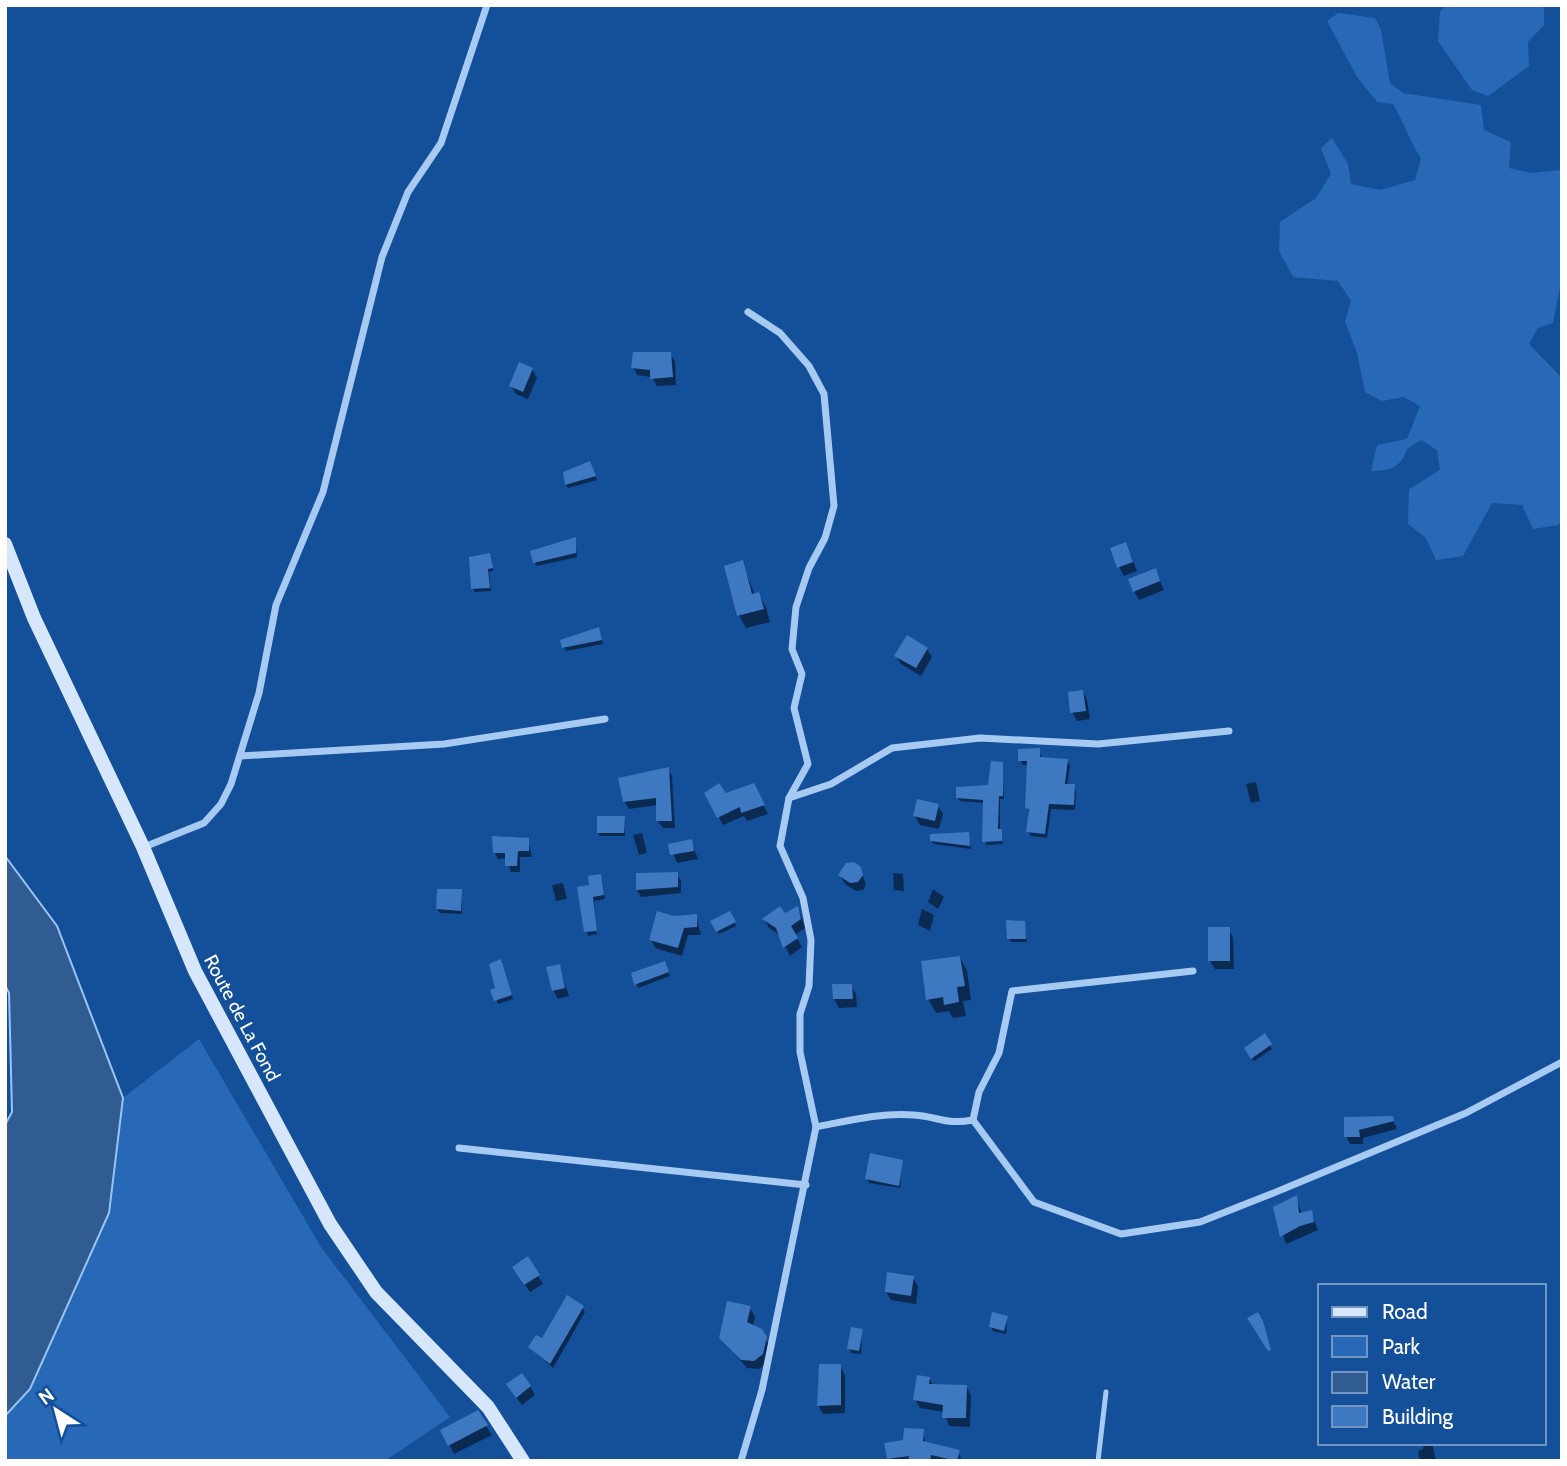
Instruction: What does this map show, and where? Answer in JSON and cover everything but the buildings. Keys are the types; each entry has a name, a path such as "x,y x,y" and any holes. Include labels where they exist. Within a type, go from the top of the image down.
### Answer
{"street":[{"path":"143,848 204,823 221,804 241,756 259,693 276,605 323,492 382,257 408,192 442,143 487,5"},
{"path":"741,1461 762,1390 816,1127 800,1052 800,1014 809,986 811,940 803,898 780,846 789,799 808,764 794,708 802,674 792,649 796,607 808,568 825,538 834,506 824,394 809,366 780,333 748,312"},
{"name":"Route de La Fond","path":"5,544 34,618 143,848 195,971 330,1224 376,1292 488,1407 523,1461"},
{"path":"241,756 444,744 605,719"},
{"path":"789,799 831,785 892,748 980,738 1098,744 1229,732"},
{"path":"1193,971 1012,991 999,1053 979,1092 973,1120 1034,1202 1121,1234 1200,1222 1466,1113 1562,1062"},
{"path":"816,1127 858,1118 914,1115 952,1124 973,1120"},
{"path":"459,1148 806,1185"}],"lane":[{"path":"1098,1461 1105,1392"}],"green space":[{"path":"1445,5 1541,5 1544,9 1544,25 1528,42 1529,66 1488,96 1472,90 1438,41 1440,12"},
{"path":"1338,13 1375,18 1381,30 1390,83 1403,93 1481,105 1484,130 1511,142 1509,168 1532,173 1562,172 1562,277 1553,323 1538,328 1529,344 1562,378 1562,520 1558,525 1533,529 1522,505 1492,503 1463,556 1436,560 1426,538 1408,524 1409,489 1440,470 1437,450 1421,440 1407,449 1394,467 1371,471 1377,445 1407,439 1420,406 1404,397 1382,401 1365,392 1357,353 1345,321 1351,301 1338,281 1293,277 1279,251 1280,222 1316,198 1331,174 1321,148 1332,138 1348,164 1351,184 1380,190 1415,180 1421,158 1393,104 1377,102 1357,77 1327,21"},
{"path":"199,1039 321,1247 450,1417 385,1461 5,1461 5,1416 30,1389 109,1213 123,1098"}],"water":[{"path":"5,856 57,926 123,1098 109,1213 30,1389 5,1416 5,1125 12,1112 9,993 5,985"}]}
